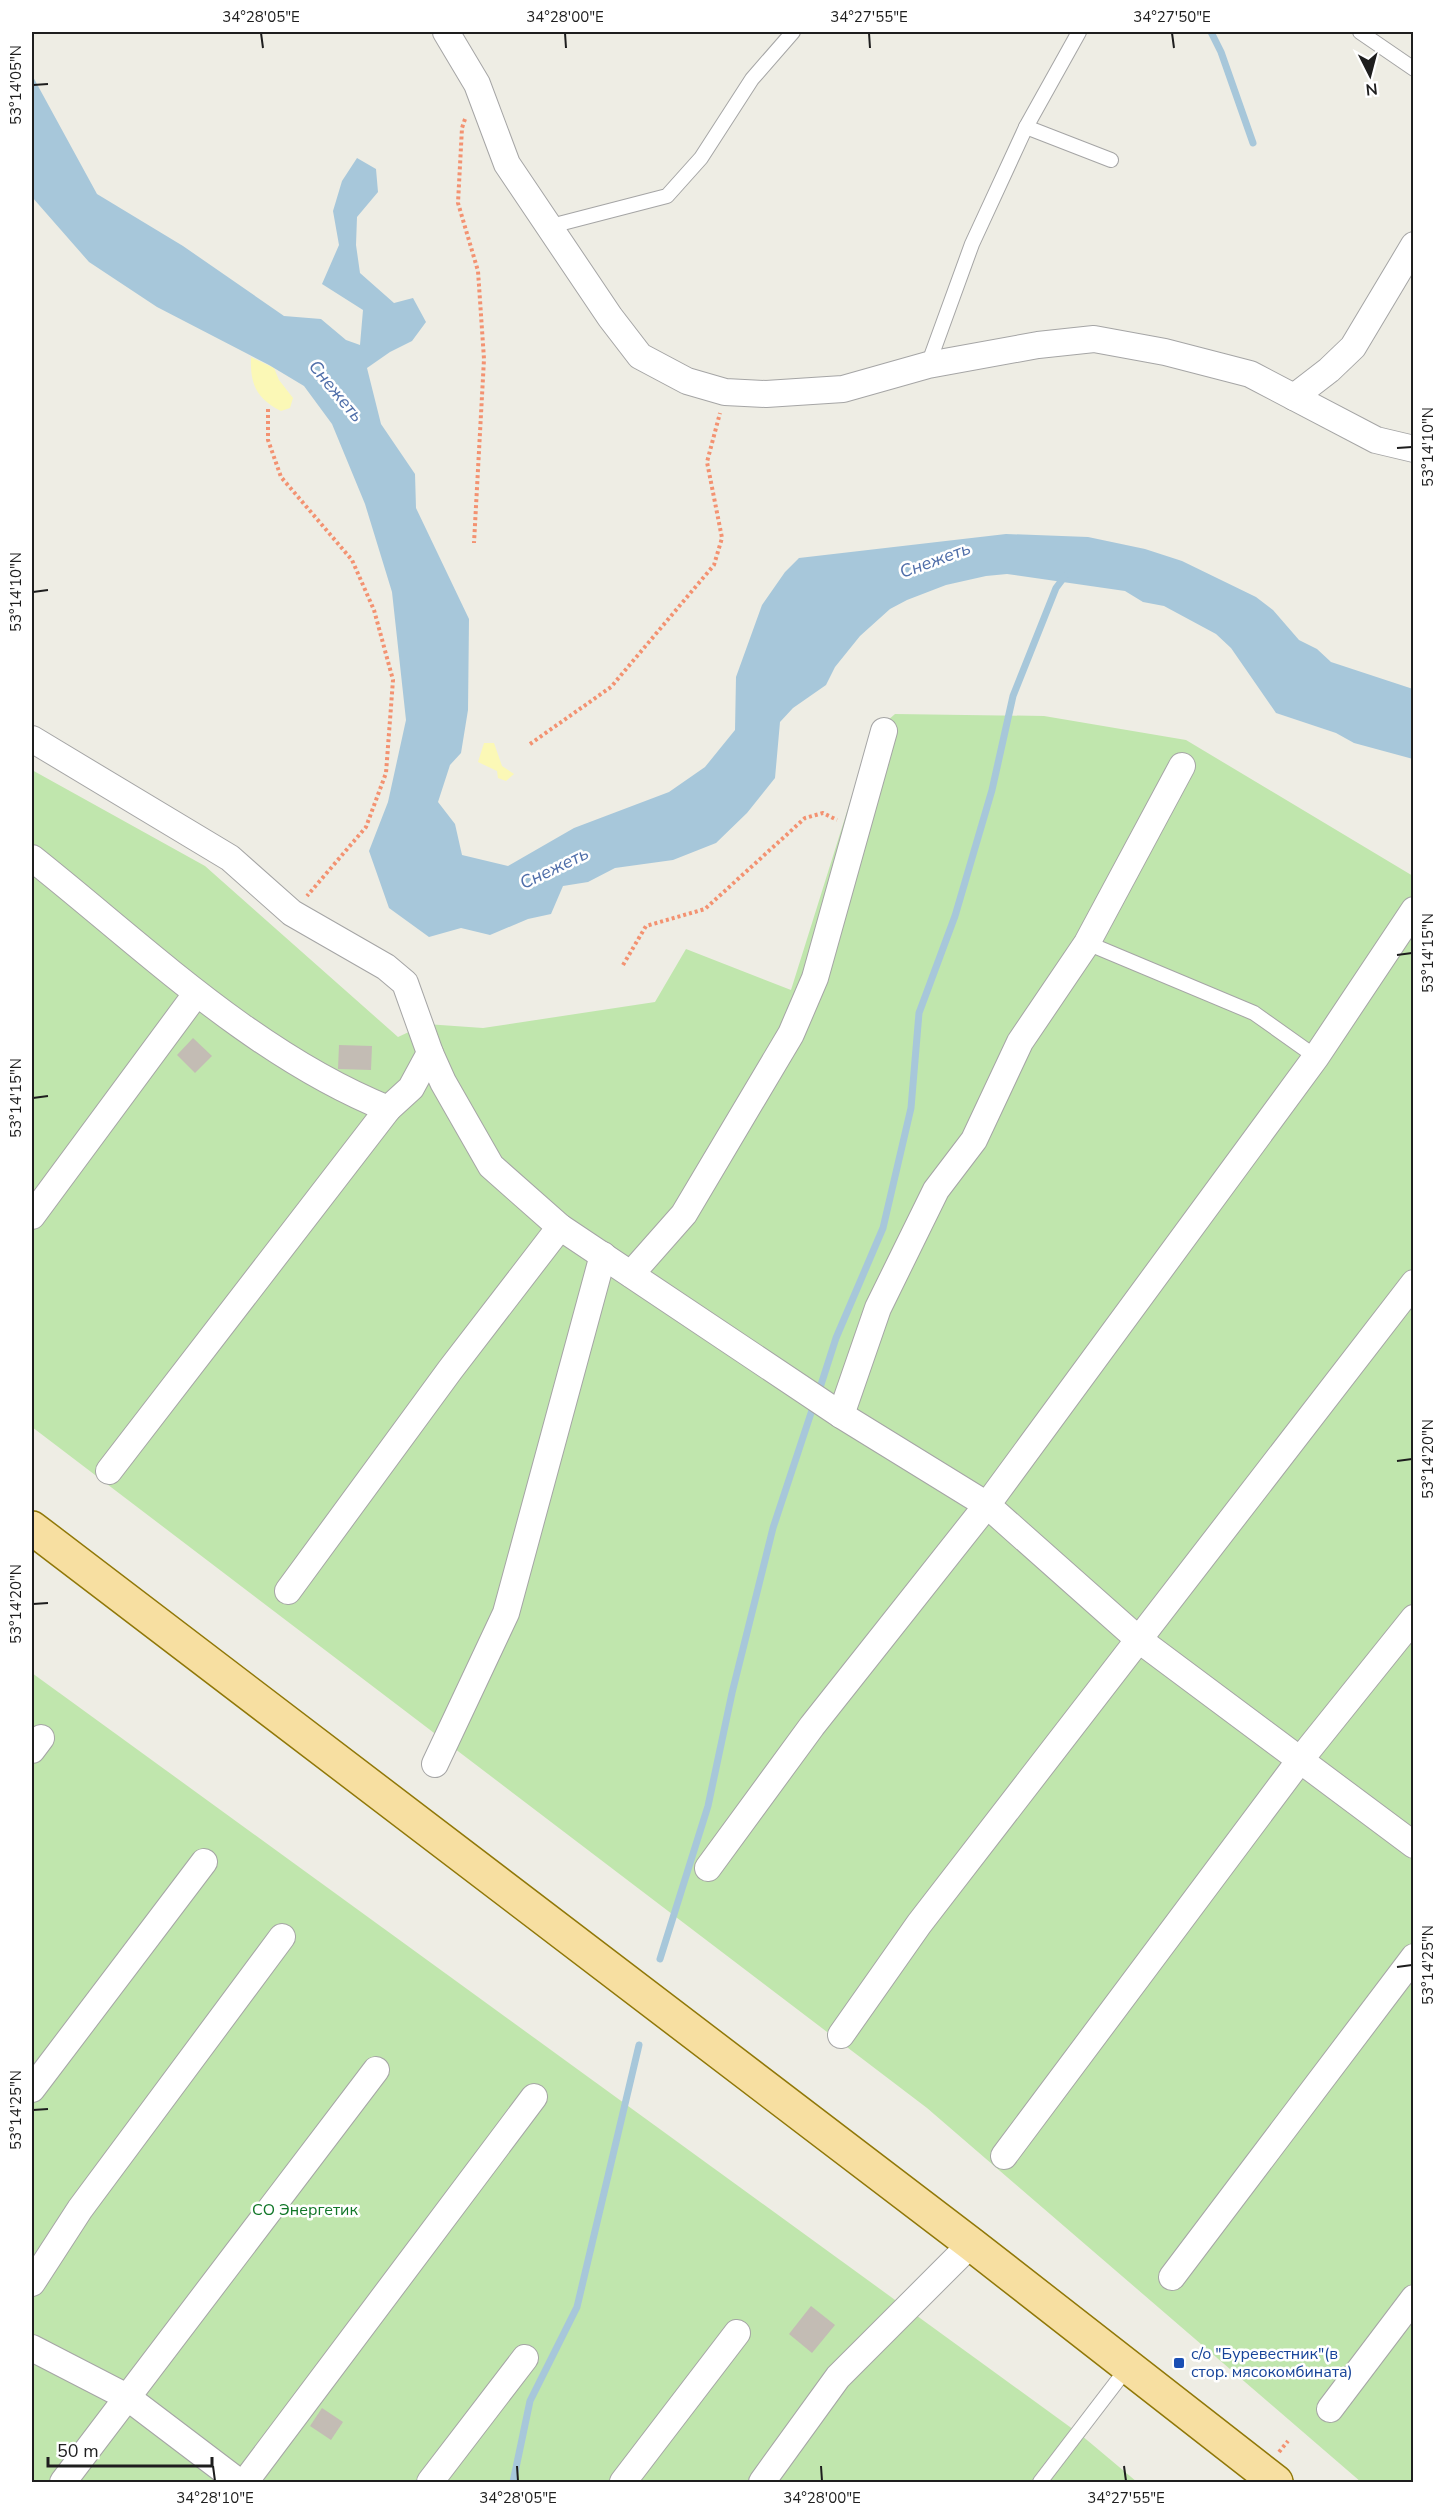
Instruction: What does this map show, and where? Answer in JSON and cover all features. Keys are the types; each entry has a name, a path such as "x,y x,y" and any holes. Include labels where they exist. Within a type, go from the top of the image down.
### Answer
{"main road":[{"path":"32,1528 971,2244 1276,2482"}],"street":[{"path":"446,32 477,84 507,164 551,226 610,317 640,356 687,381 725,392 766,394 843,390 928,365 1038,345 1094,339 1165,352 1250,374 1376,440 1413,448"},
{"path":"1294,397 1329,370 1353,347 1413,245"},
{"path":"632,1275 684,1214 791,1034 815,978 884,731"},
{"path":"32,739 230,858 292,913 386,967 405,983 443,1082 491,1166 560,1227 841,1415 987,1505 1138,1639 1413,1845"},
{"path":"841,1415 878,1308 936,1190 974,1140 1020,1042 1087,943 1182,766"},
{"path":"33,862 196,994 343,1091 388,1109"},
{"path":"708,1868 813,1726 987,1505 1316,1057 1413,910"},
{"path":"32,1216 196,994"},
{"path":"109,1471 388,1109 411,1088 430,1053"},
{"path":"288,1591 450,1370 560,1227"},
{"path":"435,1764 506,1613 603,1255"},
{"path":"842,2035 919,1924 1413,1283"},
{"path":"1004,2156 1300,1760 1413,1618"},
{"path":"32,2089 204,1862"},
{"path":"32,2283 80,2209 282,1937"},
{"path":"1172,2277 1413,1957"},
{"path":"63,2482 376,2070"},
{"path":"245,2482 534,2097"},
{"path":"762,2482 838,2377 971,2244"},
{"path":"1330,2409 1413,2298"},
{"path":"623,2482 737,2333"},
{"path":"32,2348 127,2397 239,2482"},
{"path":"430,2482 525,2358"}],"lane":[{"path":"551,226 667,196 701,158 752,79 793,32"},
{"path":"928,365 972,244 1026,127 1079,32"},
{"path":"1360,32 1413,69"},
{"path":"1026,127 1111,160"},
{"path":"1087,943 1254,1013 1316,1057"},
{"path":"1040,2482 1128,2367"}],"path":[{"path":"474,543 484,359 478,271 458,203 462,128 477,84"},
{"path":"530,744 611,687 714,565 722,538 707,462 725,392"},
{"path":"268,409 268,440 281,477 352,560 374,610 393,680 386,773 366,828 292,913"},
{"path":"623,965 646,926 705,909 805,818 823,813 856,829"}],"green space":[{"path":"895,714 1044,716 1186,740 1413,876 1413,2482 1361,2482 927,2108 32,1427 32,770 205,866 398,1037 426,1024 483,1028 655,1002 686,949 791,990 871,735"},
{"name":"СО Энергетик","path":"32,1673 1081,2435 1137,2482 32,2482"}],"sand":[{"path":"251,357 274,368 279,380 293,398 290,408 281,411 260,395 253,383"},
{"path":"484,743 494,743 502,766 514,774 506,781 498,778 497,771 478,762"}],"water":[{"name":"Снежеть","path":"32,75 97,194 183,246 284,316 321,319 346,340 360,345 363,310 322,284 339,245 333,211 342,181 357,158 376,169 378,192 357,217 356,245 360,273 394,303 413,298 426,322 412,341 390,352 367,368 381,424 415,474 416,508 469,619 468,710 461,753 450,765 438,802 455,824 462,855 508,866 574,828 669,792 705,767 735,730 736,677 762,605 785,572 799,558 1006,534 1088,537 1145,549 1182,561 1256,597 1273,610 1299,640 1317,649 1331,662 1413,689 1413,759 1354,743 1336,733 1276,713 1231,648 1216,634 1164,606 1143,602 1125,591 1007,574 986,576 946,585 907,600 890,609 860,636 835,667 826,685 793,708 780,722 775,778 747,813 716,843 673,860 615,868 588,882 563,886 551,914 528,919 490,935 461,928 429,937 389,908 369,851 388,802 406,720 392,592 365,504 332,424 304,386 269,365 157,307 89,262 32,197"}],"building":[{"path":"193,1038 212,1056 195,1073 177,1055"},
{"path":"339,1045 372,1046 371,1070 338,1069"},
{"path":"811,2306 835,2325 812,2353 789,2334"},
{"path":"322,2408 343,2422 331,2440 310,2426"}],"waterway":[{"path":"1211,32 1221,52 1253,143"},
{"path":"818,1394 836,1338 883,1228 911,1108 919,1013 955,916 992,790 1013,696 1056,588 1065,576"},
{"path":"660,1959 708,1806 732,1693 773,1528 814,1404"},
{"path":"513,2482 530,2401 577,2307 639,2045"}],"place":[{"name":"с/о \"Буревестник\"(в стор. мясокомбината)","path":"1179,2363"}]}
